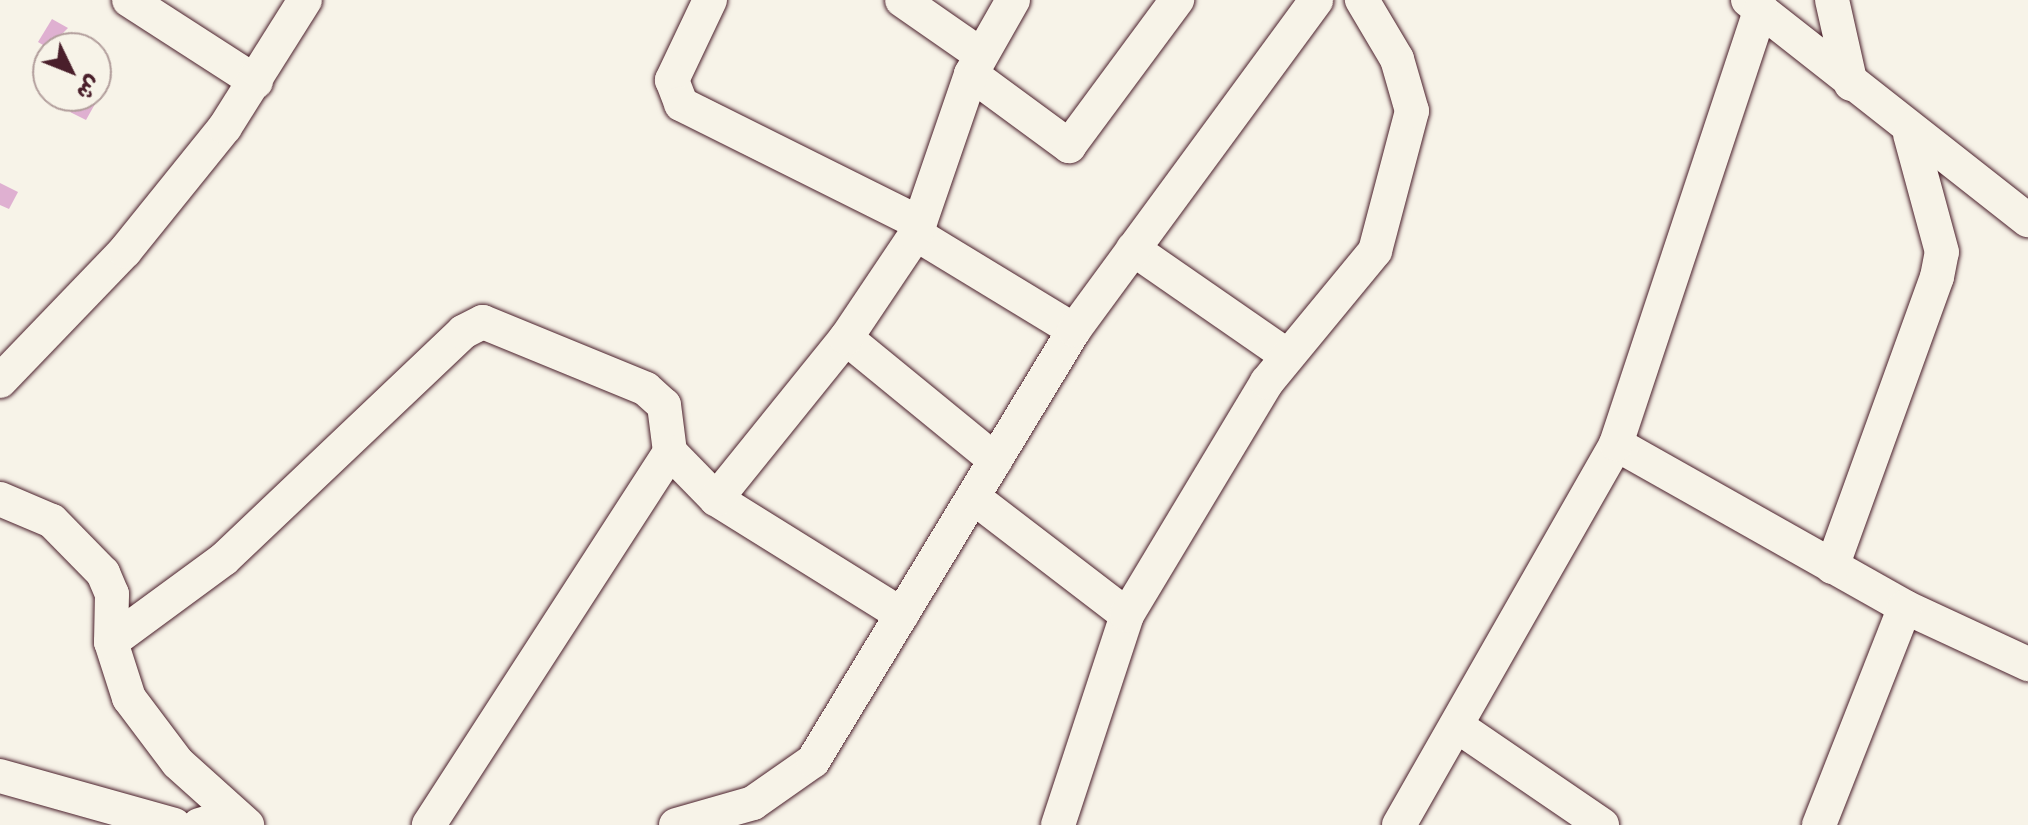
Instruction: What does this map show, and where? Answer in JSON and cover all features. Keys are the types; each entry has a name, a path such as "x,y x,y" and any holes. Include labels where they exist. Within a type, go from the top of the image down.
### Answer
{"street":[{"path":"129,0 256,82"},
{"path":"0,381 125,251 256,82 305,0"},
{"path":"710,0 672,80 681,104 918,228 1074,330"},
{"path":"902,0 1069,146 1177,0"},
{"path":"716,499 846,338 918,228 976,64 1013,0"},
{"path":"676,825 753,803 813,761 1074,330 1316,0"},
{"path":"1058,825 1127,615 1286,355 1363,274 1408,134 1412,111 1402,73 1362,0"},
{"path":"1832,0 1851,84"},
{"path":"1399,825 1460,728 1616,444 1755,4 1910,134 2028,220"},
{"path":"1832,567 1937,277 1942,252 1910,134"},
{"path":"1133,249 1286,355"},
{"path":"111,642 224,559 463,332 483,322 646,389 664,405 670,452 716,499 902,615"},
{"path":"846,338 995,460"},
{"path":"1616,444 1905,607 2028,664"},
{"path":"429,825 670,452"},
{"path":"973,497 1127,615"},
{"path":"0,499 52,521 103,573 112,594 111,642 135,707 239,820"},
{"path":"1819,825 1905,607"},
{"path":"1460,728 1602,825"},
{"path":"0,776 174,825"},
{"path":"199,825 239,820"}],"building":[{"path":"52,19 68,28 64,32 44,32"},
{"path":"70,112 90,112 86,120"},
{"path":"0,183 18,192 9,209 0,205"}]}
